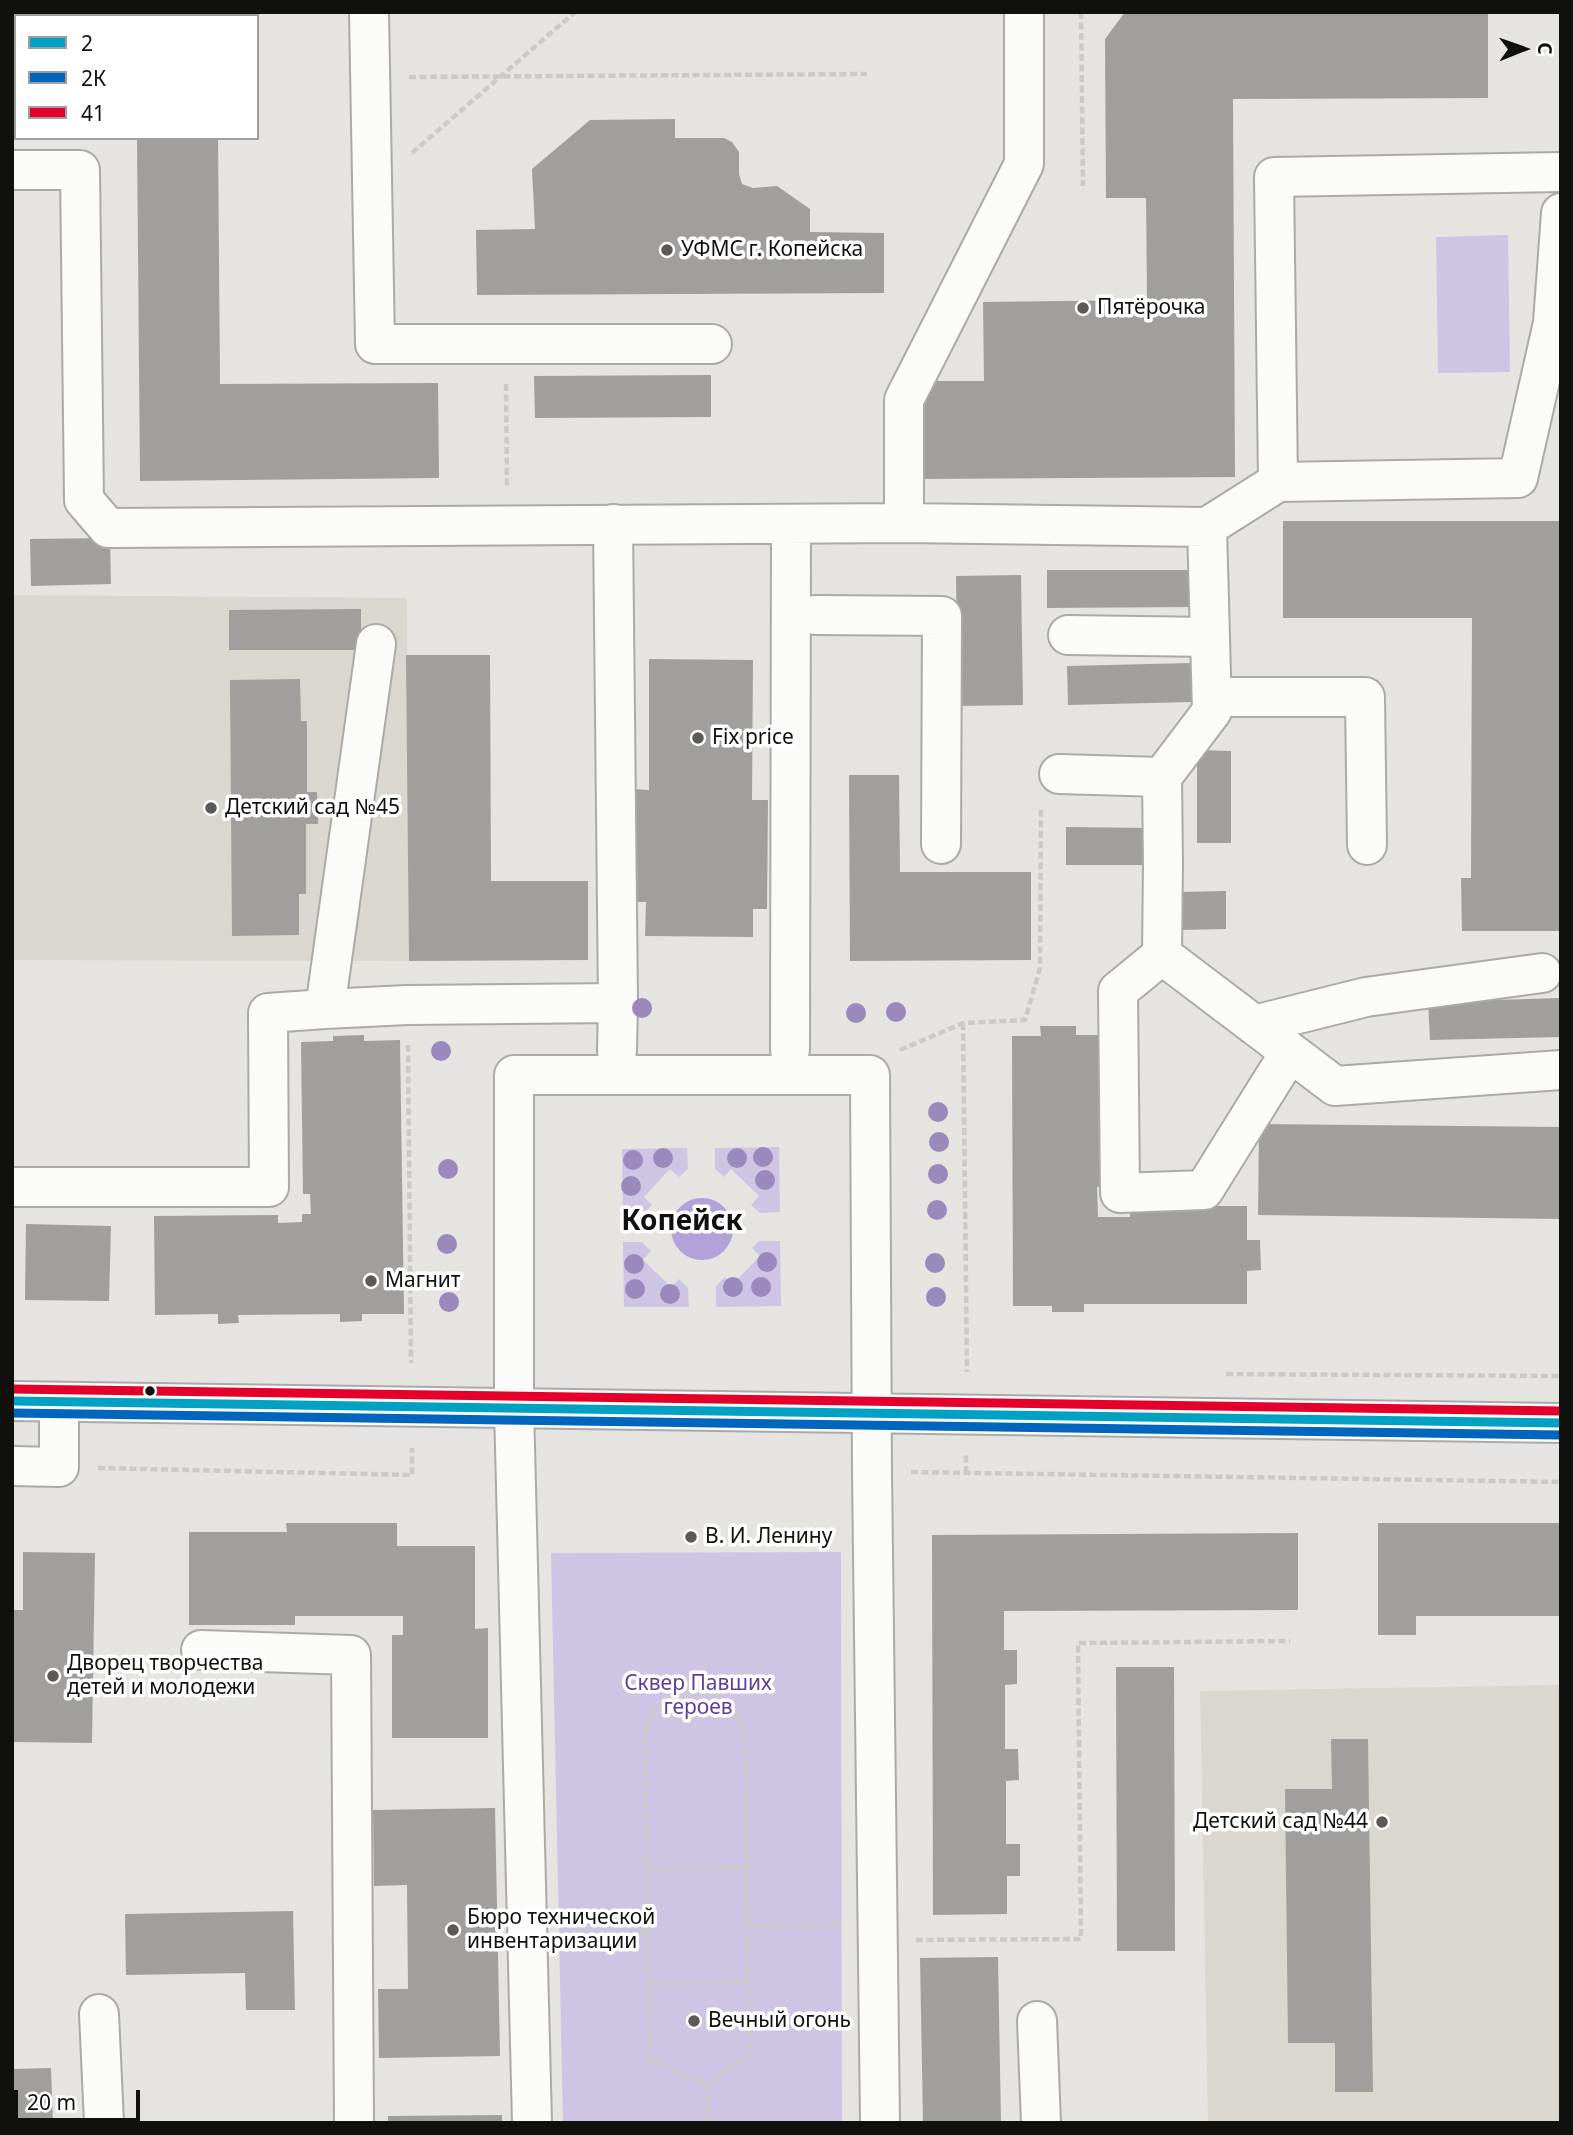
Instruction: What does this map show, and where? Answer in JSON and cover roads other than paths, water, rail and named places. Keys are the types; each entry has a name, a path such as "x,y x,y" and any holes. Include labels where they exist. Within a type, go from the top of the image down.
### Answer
{"street":[{"path":"369,12 375,344 712,344"},
{"path":"904,523 904,400 1024,163 1024,12"},
{"path":"12,170 80,170 84,500 108,528 904,523 1207,527 1278,482 1518,478 1553,323 1561,213"},
{"path":"1278,482 1274,177 1561,172"},
{"path":"613,524 617,1051"},
{"path":"803,525 815,615 814,933"},
{"path":"790,1050 803,525"},
{"path":"1207,527 1212,711 1162,776 1161,955 1118,991 1120,1193 1204,1190 1290,1052"},
{"path":"815,615 942,616 941,844"},
{"path":"1068,635 1210,636"},
{"path":"325,1009 376,644"},
{"path":"1212,697 1364,697 1367,845"},
{"path":"1050,788 1162,776"},
{"path":"1161,955 1335,1086 1561,1070"},
{"path":"1254,1025 1366,997 1542,973"},
{"path":"12,1187 268,1187 268,1013 407,1005 618,1003"},
{"path":"532,2123 508,1407 501,1079 503,1062 512,1055 528,1051 790,1050 871,1050 890,1055 895,1073 883,1413 872,1472 880,2123"},
{"path":"508,1407 513,1075 870,1075 883,1413"},
{"path":"12,1401 1561,1423"},
{"path":"12,1466 59,1467 59,1402"},
{"path":"201,1650 351,1655 354,2123"},
{"path":"99,2014 104,2123"},
{"path":"1037,2021 1041,2123"}],"place":[{"name":"УФМС г. Копейска","path":"667,250"},
{"name":"Пятёрочка","path":"1083,308"},
{"name":"Fix price","path":"698,738"},
{"name":"Детский сад №45","path":"211,808"},
{"name":"Магнит","path":"371,1281"},
{"name":"В. И. Ленину","path":"691,1537"},
{"name":"Дворец творчества детей и молодежи","path":"53,1676"},
{"name":"Детский сад №44","path":"1382,1822"},
{"name":"Бюро технической инвентаризации","path":"453,1930"},
{"name":"Вечный огонь","path":"694,2021"}],"district":[{"name":"Копейск","path":"682,1222"}],"park label":[{"name":"Сквер Павших героев","path":"698,1696"}]}
